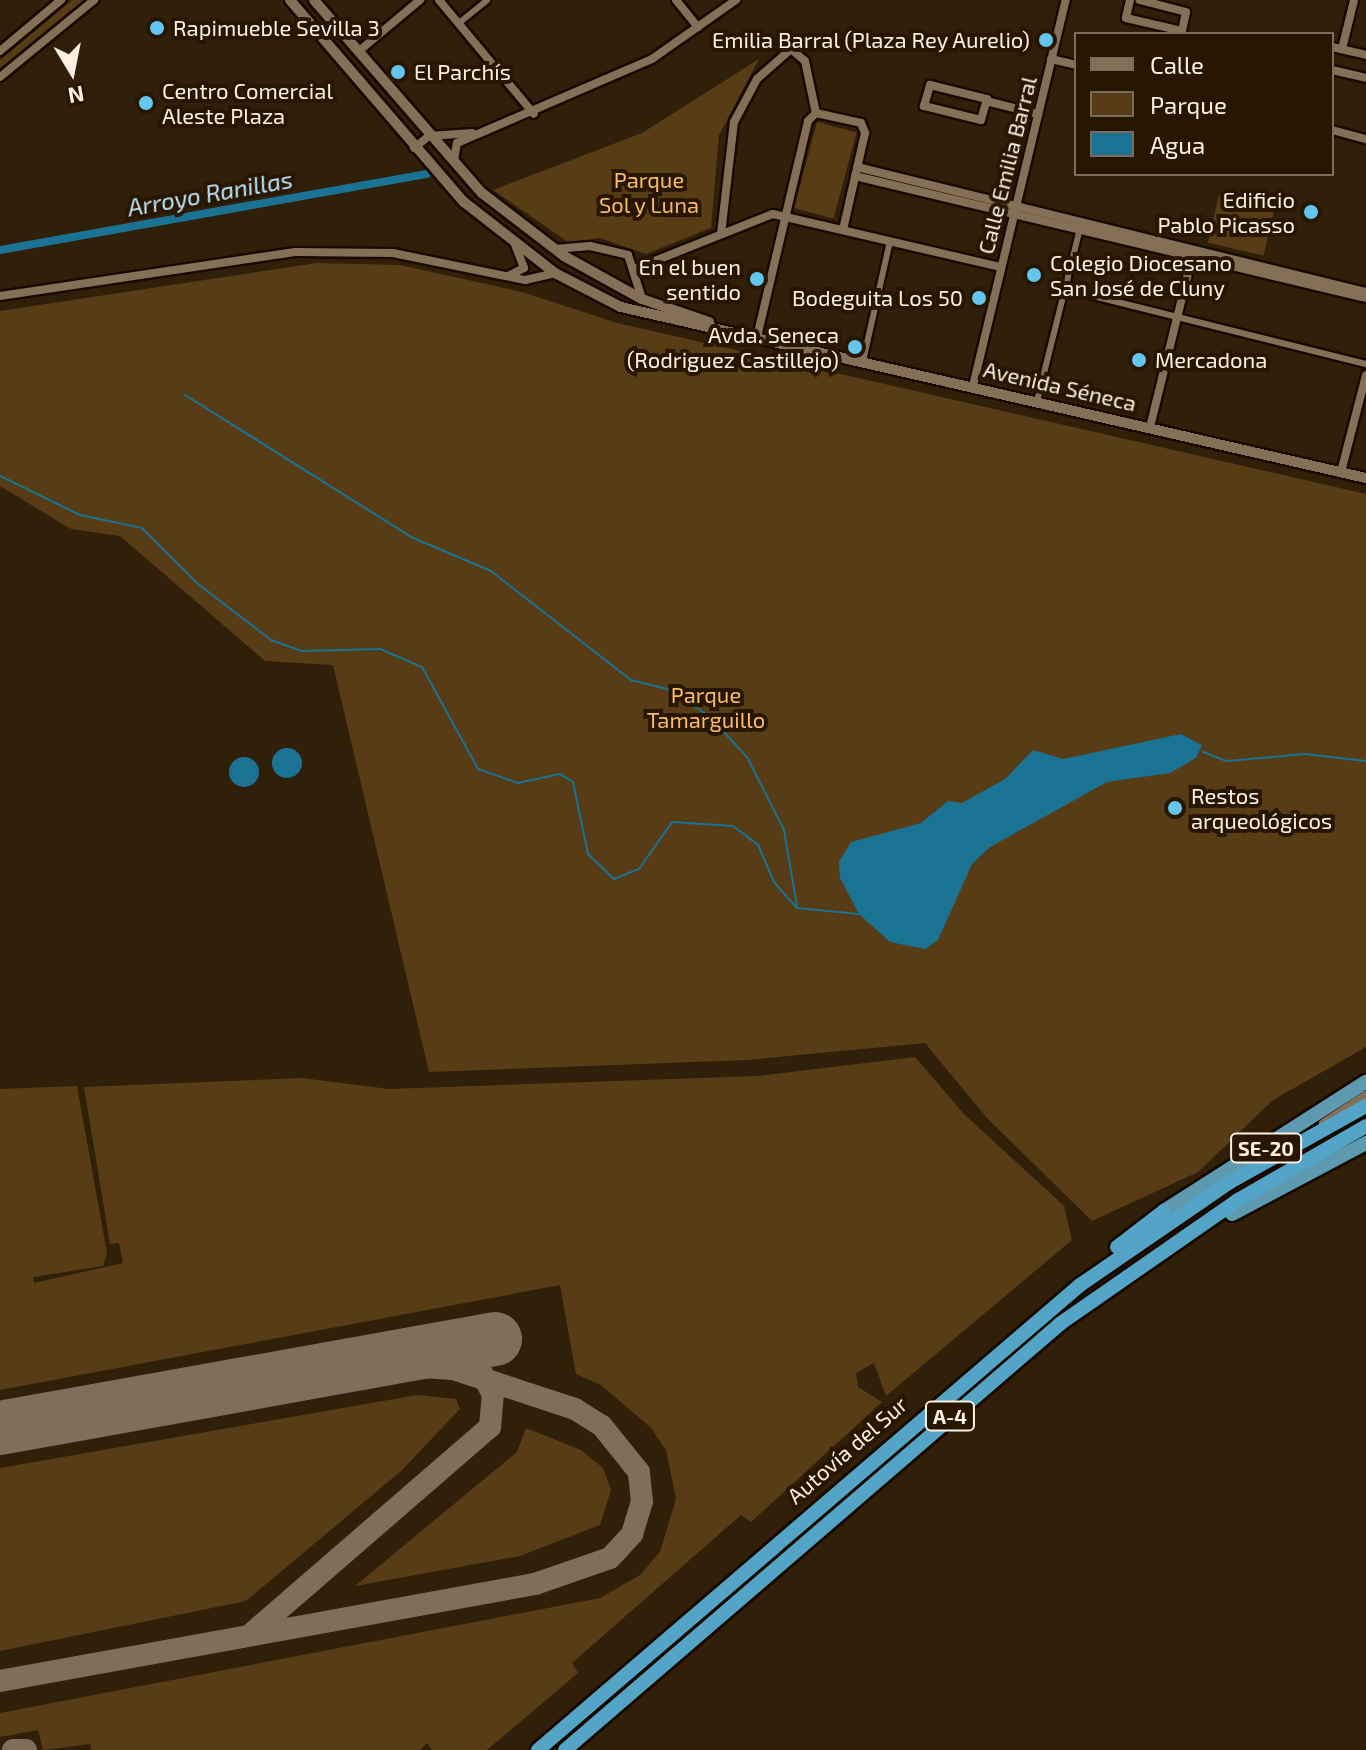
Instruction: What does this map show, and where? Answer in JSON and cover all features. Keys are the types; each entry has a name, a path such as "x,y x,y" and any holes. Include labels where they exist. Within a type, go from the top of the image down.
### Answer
{"highway":[{"name":"SE-20","path":"995,1351 1164,1211 1366,1082"},
{"name":"Autovía del Sur","path":"538,1750 995,1351 1230,1182 1366,1106"},
{"name":"Autovía del Sur","path":"565,1750 969,1399 1128,1273 1366,1126"},
{"name":"SE-20","path":"1128,1273 1152,1266 1232,1214 1366,1141"},
{"path":"530,1750 627,1672"}],"street":[{"path":"0,51 61,0"},
{"path":"0,77 94,0"},
{"name":"Avenida Séneca","path":"290,0 414,148 515,245 555,273 634,311 1366,478"},
{"name":"Avenida Séneca","path":"314,0 455,166 555,249 642,299 745,334"},
{"path":"359,51 420,0"},
{"path":"439,0 534,114"},
{"path":"459,23 487,0"},
{"path":"676,0 698,27"},
{"path":"455,166 457,143 534,114 652,59 736,0"},
{"name":"Calle Emilia Barral","path":"973,386 1066,0"},
{"path":"1130,0 1126,18 1182,31 1186,12 1159,2 1140,0"},
{"path":"1342,49 1354,0"},
{"path":"1334,47 1366,55"},
{"path":"721,234 734,122 757,79 791,49 805,61 816,113"},
{"path":"1051,59 1074,65"},
{"path":"1334,70 1366,78"},
{"path":"986,101 981,120 924,106 930,85 1038,114"},
{"path":"816,113 861,123 856,172 843,230"},
{"path":"757,337 808,121 816,113"},
{"path":"414,148 429,136 507,124"},
{"path":"1334,131 1366,139"},
{"path":"856,172 1366,298"},
{"path":"1014,209 1080,228 1366,292"},
{"path":"637,268 773,214 1001,267"},
{"path":"1037,401 1080,228"},
{"path":"863,361 890,241"},
{"path":"507,276 524,268 515,245"},
{"path":"555,249 614,248 637,268 642,299"},
{"path":"0,296 295,252 393,253 507,276 555,273"},
{"path":"1150,427 1193,253"},
{"path":"1065,289 1366,364"},
{"path":"1341,472 1366,375"},
{"path":"1230,1182 1366,1095"}],"green space":[{"path":"72,0 85,0 0,70 0,60"},
{"name":"Parque Sol y Luna","path":"759,59 719,135 711,228 646,254 600,238 568,242 493,190 642,133"},
{"path":"817,122 857,133 834,219 794,208"},
{"path":"1219,195 1275,208 1264,256 1208,243"},
{"name":"Parque Tamarguillo","path":"317,263 400,265 522,292 617,323 1366,494 1366,1047 1273,1100 1198,1172 1092,1221 987,1118 925,1043 747,1060 429,1072 333,665 265,661 120,536 71,529 0,486 0,311"},
{"path":"915,1057 964,1114 1064,1206 1072,1240 886,1396 874,1363 856,1373 858,1387 882,1402 751,1522 741,1515 572,1663 578,1673 487,1750 432,1750 427,1743 420,1750 91,1750 90,1744 43,1750 38,1730 0,1737 0,1713 600,1598 640,1575 660,1552 676,1499 666,1450 651,1428 601,1385 576,1374 560,1285 0,1390 0,1089 77,1086 107,1253 103,1266 33,1277 34,1283 123,1263 119,1243 110,1244 84,1087 302,1078 389,1089 757,1076"},
{"path":"417,1395 456,1399 460,1409 401,1471 246,1601 0,1651 0,1468"},
{"path":"526,1428 581,1450 603,1468 611,1490 600,1525 520,1556 355,1586 517,1452"}],"water":[{"path":"1181,734 1202,745 1196,758 1170,773 1107,782 990,847 972,864 938,940 925,949 890,942 859,914 840,878 839,862 851,842 921,823 948,801 962,803 1005,779 1033,750 1063,759"},
{"path":"287,748 298,752 302,763 298,774 287,778 276,774 272,763 276,752"},
{"path":"244,757 255,761 259,772 255,783 244,787 233,783 229,772 233,761"}],"waterway":[{"name":"Arroyo Ranillas","path":"0,250 427,174"},
{"path":"185,395 411,537 491,571 631,680 667,689 709,716 747,757 784,830 797,907"},
{"path":"0,476 80,515 142,528 198,584 271,640 302,651 380,649 422,667 478,769 518,783 560,774 573,782 588,854 614,879 639,869 672,822 733,826 758,845 774,882 797,908 859,914"},
{"path":"1203,752 1227,761 1305,754 1366,761"}],"taxiway":[{"path":"252,1633 490,1427 493,1395 474,1357 457,1348 412,1354"},
{"path":"0,1681 535,1584 610,1558 632,1534 642,1502 639,1472 602,1426 575,1409 453,1369 360,1363"},
{"path":"13,1750 26,1750"}],"runway":[{"path":"0,1428 495,1339"}],"place":[{"name":"Rapimueble Sevilla 3","path":"157,28"},
{"name":"Emilia Barral (Plaza Rey Aurelio)","path":"1046,40"},
{"name":"El Parchís","path":"398,72"},
{"name":"Centro Comercial Aleste Plaza","path":"146,103"},
{"name":"Edificio Pablo Picasso","path":"1311,212"},
{"name":"Colegio Diocesano San José de Cluny","path":"1034,275"},
{"name":"En el buen sentido","path":"757,279"},
{"name":"Bodeguita Los 50","path":"979,298"},
{"name":"Avda. Seneca (Rodriguez Castillejo)","path":"855,347"},
{"name":"Mercadona","path":"1139,360"},
{"name":"Restos arqueológicos","path":"1175,808"}]}
